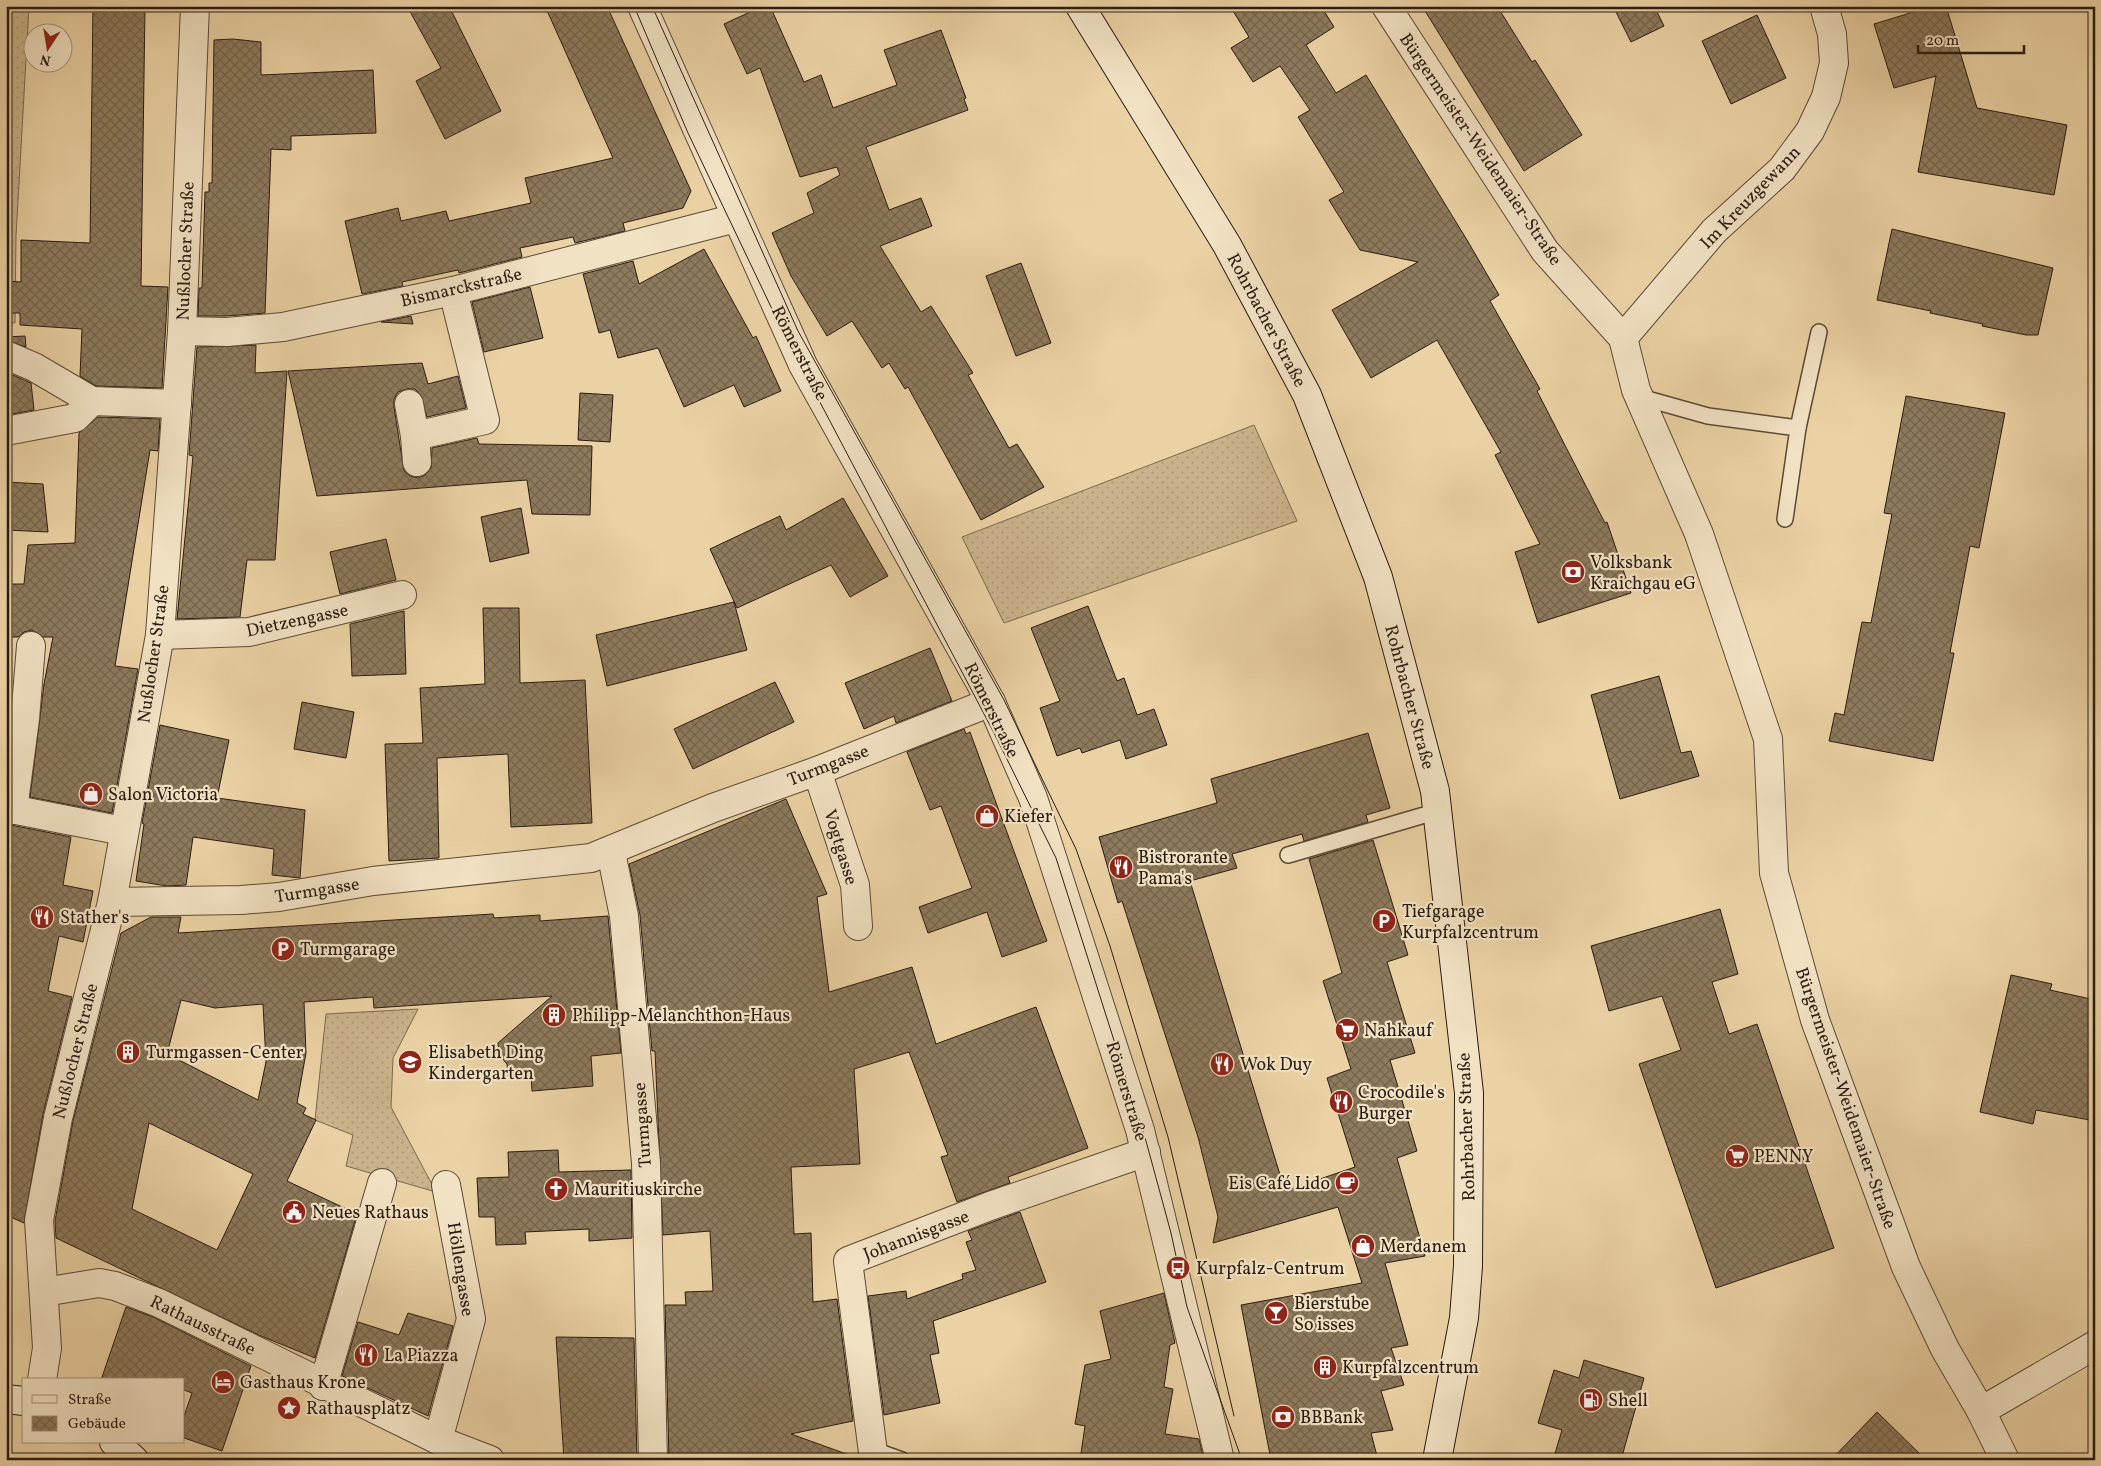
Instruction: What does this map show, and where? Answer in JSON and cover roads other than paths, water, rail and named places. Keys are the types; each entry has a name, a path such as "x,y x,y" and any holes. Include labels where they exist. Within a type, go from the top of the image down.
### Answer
{"street":[{"name":"Nußlocher Straße","path":"44,1292 39,1220 58,1118 112,902 123,832 160,635 182,331 195,6"},
{"name":"Römerstraße","path":"642,6 803,365 991,702 1033,798 1149,1165 1220,1460"},
{"name":"Rohrbacher Straße","path":"1080,6 1227,245 1307,395 1378,577 1435,791 1469,1093 1468,1266 1464,1318 1437,1460"},
{"name":"Bürgermeister-Weidemaier-Straße","path":"1386,6 1545,251 1623,338 1640,397 1699,534 1768,739 1774,873 1815,1020 1906,1267 1945,1349 1981,1411 2005,1460"},
{"name":"Im Kreuzgewann","path":"1623,338 1714,231 1782,169 1810,131 1826,97 1834,63 1832,34 1824,6"},
{"name":"Bismarckstraße","path":"182,331 227,332 284,327 453,291 736,218"},
{"path":"409,404 416,449 485,420 453,291"},
{"path":"6,355 34,367 92,401 177,404"},
{"path":"6,431 75,418 92,401"},
{"name":"Dietzengasse","path":"160,635 249,632 402,595"},
{"path":"31,646 25,719 10,809 123,832"},
{"name":"Turmgasse","path":"112,902 232,900 279,897 373,882 591,858 610,852 713,808 817,771 991,702"},
{"name":"Vogtgasse","path":"817,771 855,885 858,926"},
{"name":"Turmgasse","path":"610,852 624,916 646,1163 653,1460"},
{"name":"Johannisgasse","path":"874,1455 848,1261 990,1206 1149,1165"},
{"path":"323,1386 382,1182"},
{"name":"Höllengasse","path":"438,1440 471,1319 446,1185"},
{"name":"Rathausstraße","path":"44,1292 99,1283 122,1288 159,1303 323,1386 438,1440 490,1460"},
{"path":"42,1378 47,1348 44,1292"},
{"path":"1981,1411 2095,1345"},
{"path":"6,1400 22,1401"},
{"path":"116,1444 134,1460"}],"lane":[{"path":"1785,519 1798,428 1819,332"},
{"path":"1640,397 1708,416 1798,428"},
{"path":"1288,854 1438,811"},
{"path":"874,1455 902,1460"}],"tram line":[{"path":"634,6 688,133 782,330 993,731 1056,858 1146,1141 1171,1233 1187,1307 1242,1460"},
{"path":"652,6 798,331 1004,700 1076,849 1110,946 1168,1137 1234,1416"}],"place":[{"name":"Volksbank Kraichgau eG","path":"1573,572"},
{"name":"Salon Victoria","path":"91,794"},
{"name":"Kiefer","path":"987,816"},
{"name":"Bistrorante Pama's","path":"1121,867"},
{"name":"Stather's","path":"42,917"},
{"name":"Tiefgarage Kurpfalzcentrum","path":"1384,921"},
{"name":"Turmgarage","path":"283,949"},
{"name":"Philipp-Melanchthon-Haus","path":"554,1015"},
{"name":"Nahkauf","path":"1347,1030"},
{"name":"Turmgassen-Center","path":"128,1052"},
{"name":"Elisabeth Ding Kindergarten","path":"410,1062"},
{"name":"Wok Duy","path":"1222,1064"},
{"name":"Crocodile's Burger","path":"1341,1102"},
{"name":"PENNY","path":"1737,1156"},
{"name":"Eis Café Lido","path":"1347,1183"},
{"name":"Mauritiuskirche","path":"556,1189"},
{"name":"Neues Rathaus","path":"294,1212"},
{"name":"Merdanem","path":"1363,1246"},
{"name":"Kurpfalz-Centrum","path":"1178,1268"},
{"name":"Bierstube So isses","path":"1276,1313"},
{"name":"La Piazza","path":"366,1355"},
{"name":"Kurpfalzcentrum","path":"1325,1367"},
{"name":"Gasthaus Krone","path":"223,1382"},
{"name":"Shell","path":"1591,1400"},
{"name":"Rathausplatz","path":"289,1408"},
{"name":"BBBank","path":"1283,1417"}]}
